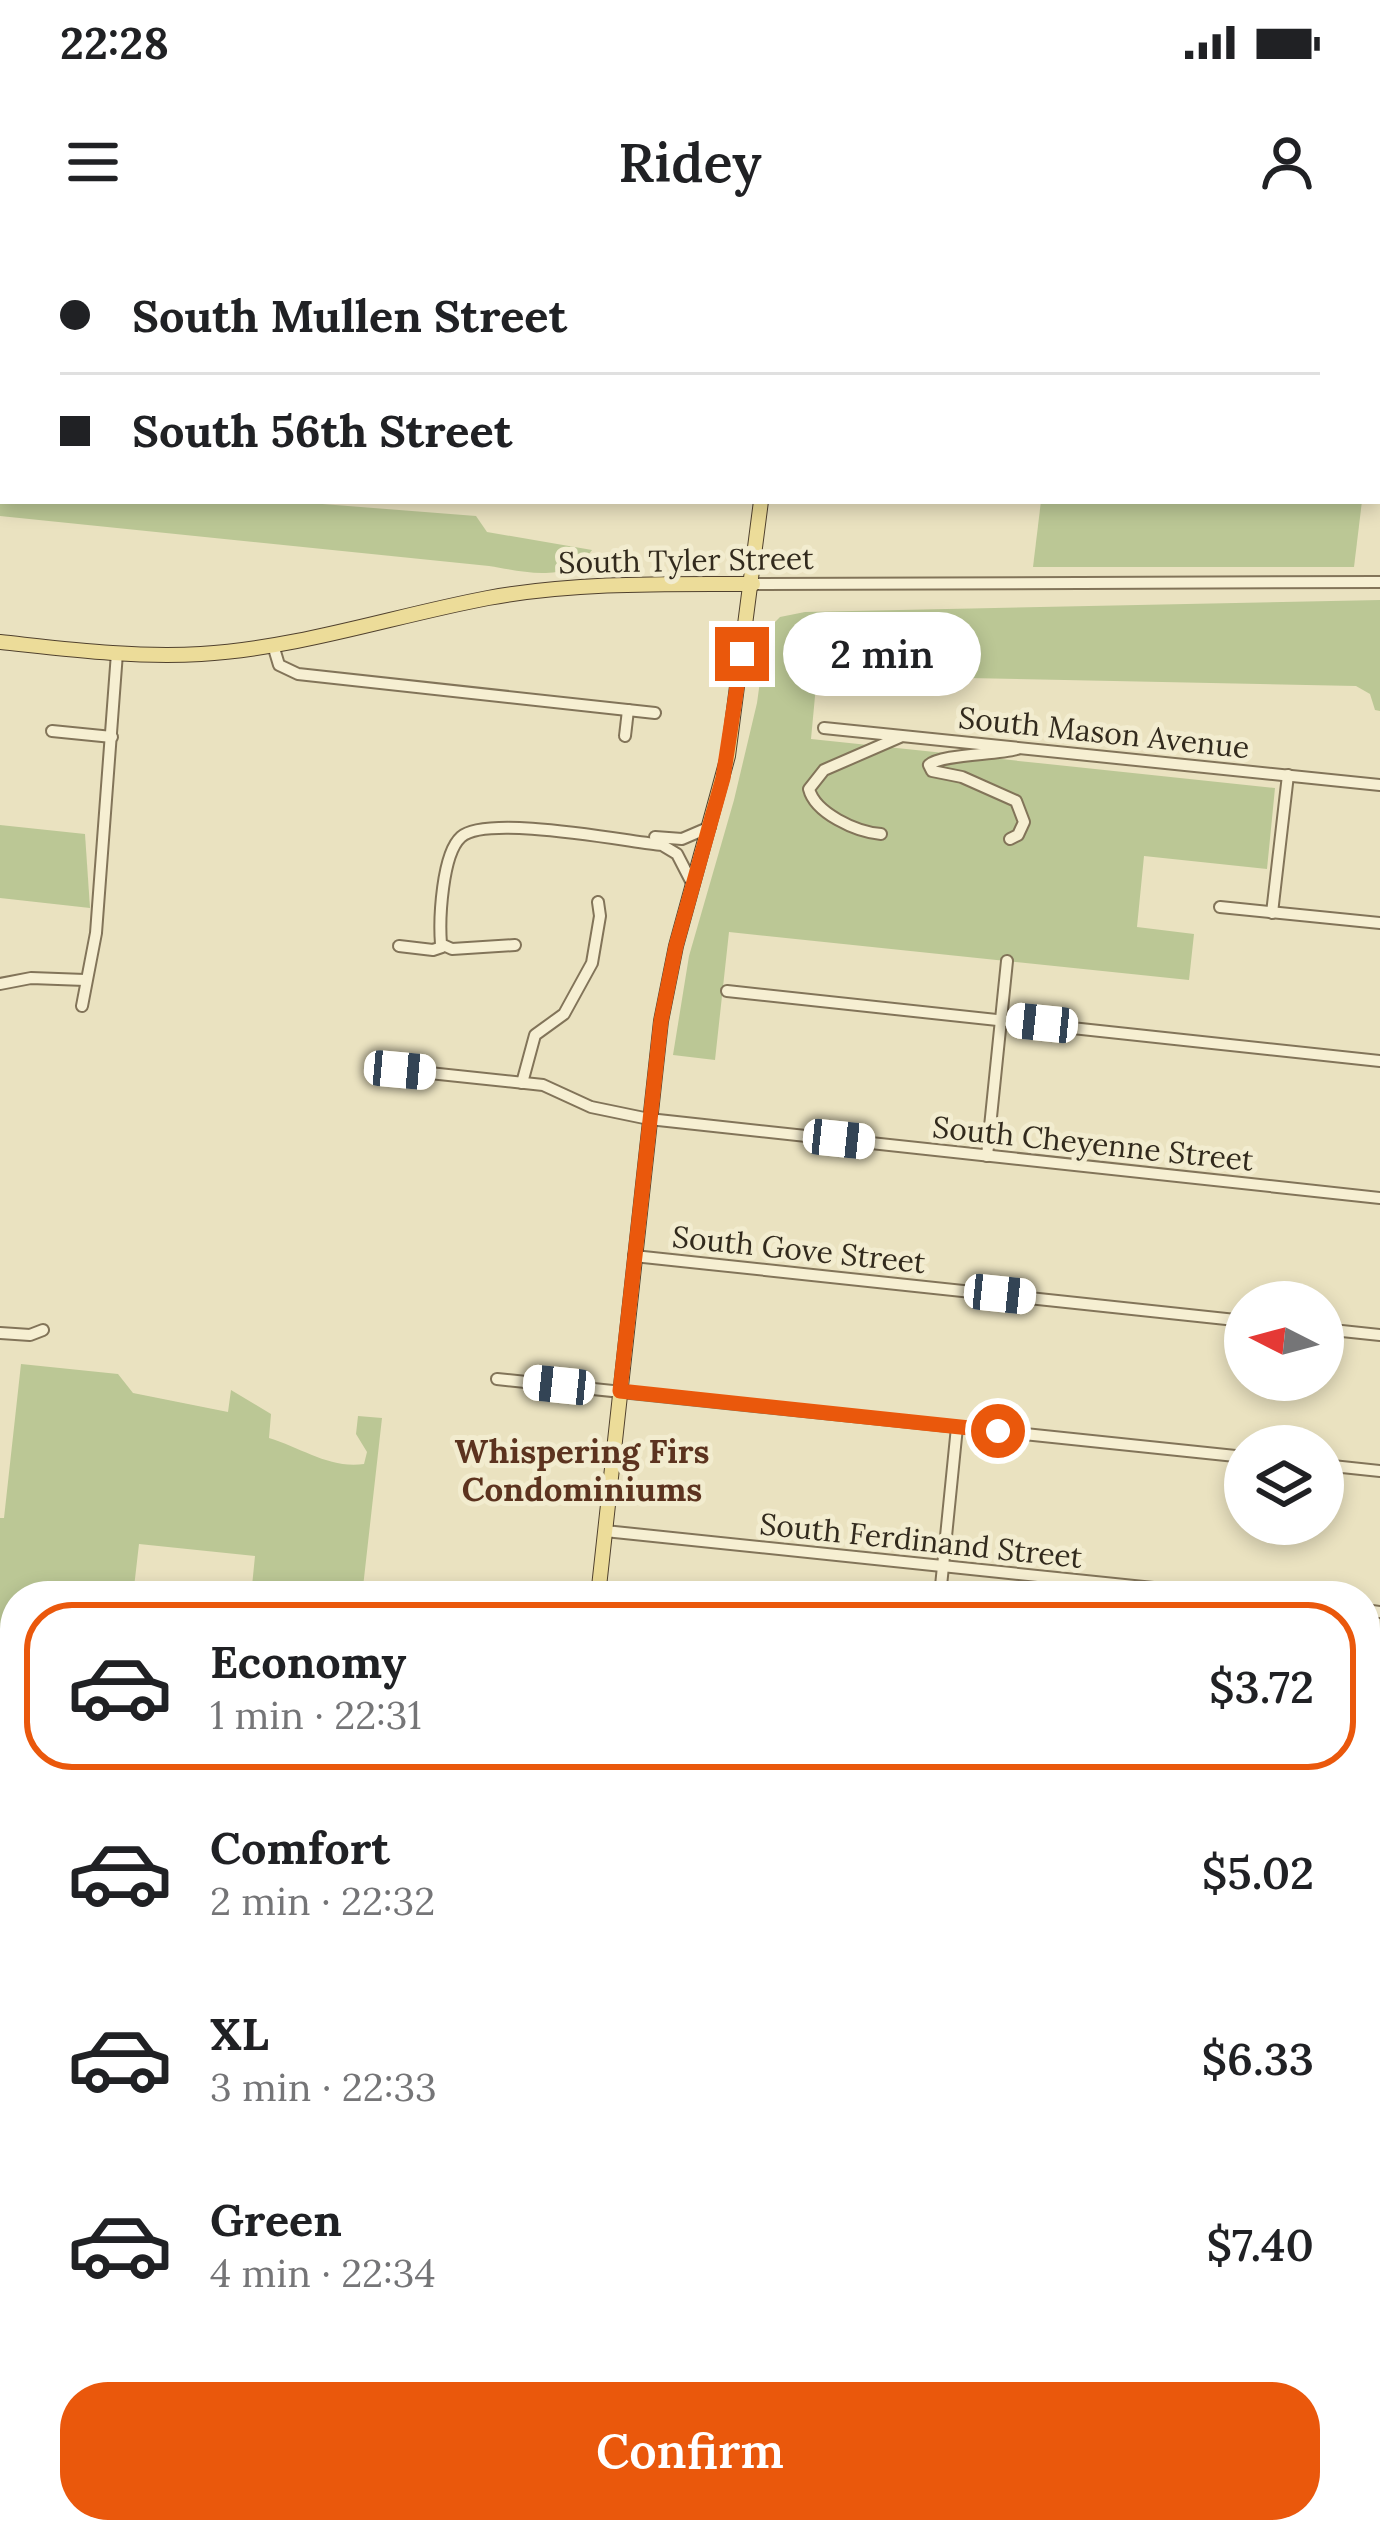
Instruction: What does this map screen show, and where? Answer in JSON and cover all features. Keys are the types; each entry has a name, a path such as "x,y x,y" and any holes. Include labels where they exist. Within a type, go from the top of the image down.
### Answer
{"main road":[{"path":"600,1581 665,996 731,736 761,504"},
{"name":"South Tyler Street","path":"0,642 117,653 198,654 273,645 532,591 632,584 753,584"}],"street":[{"name":"South Tyler Street","path":"753,584 1380,582"},
{"path":"273,645 279,664 293,674 655,712"},
{"path":"82,1006 96,933 117,653"},
{"path":"625,736 628,710"},
{"name":"South Mason Avenue","path":"824,728 1380,785"},
{"path":"52,730 112,736"},
{"path":"880,834 862,831 822,808 812,800 809,789 821,772 903,736"},
{"path":"1010,839 1018,835 1024,821 1016,800 962,777 932,771 929,765 936,759 1025,747"},
{"path":"1273,913 1288,776"},
{"path":"442,947 450,852 462,836 492,827 668,847 681,859 693,885"},
{"path":"592,835 604,831 682,839 710,827"},
{"path":"522,1083 535,1035 564,1013 592,962 598,902"},
{"path":"1220,907 1380,923"},
{"path":"399,946 433,950 515,945"},
{"path":"987,1156 1007,961"},
{"path":"0,984 31,978 85,980"},
{"path":"727,991 1380,1061"},
{"name":"South Cheyenne Street","path":"378,1076 400,1070 522,1083 550,1088 615,1115 1380,1198"},
{"name":"South Gove Street","path":"634,1256 1224,1319"},
{"path":"0,1333 30,1335 44,1330"},
{"path":"1344,1331 1380,1335"},
{"path":"497,1379 1224,1455"},
{"path":"942,1581 957,1427"},
{"path":"1344,1468 1380,1472"},
{"name":"South Ferdinand Street","path":"605,1531 1088,1581"}],"green space":[{"path":"0,504 322,504 476,516 487,532 592,550 570,568 544,573 0,516"},
{"path":"1041,504 1362,504 1354,567 1033,567"},
{"path":"1380,600 1380,711 1375,710 1370,694 1356,686 817,675 811,739 1275,788 1267,869 1144,856 1137,927 1194,934 1189,980 729,932 715,1060 673,1055 689,956 757,703 767,630 780,617 805,612"},
{"path":"0,825 85,834 90,908 0,898"},
{"path":"21,1364 118,1374 133,1393 228,1412 231,1390 271,1414 269,1438 352,1465 364,1464 367,1452 356,1434 358,1416 382,1418 364,1581 252,1581 255,1556 139,1544 135,1581 0,1581 0,1518 4,1518"}],"district":[{"name":"Whispering Firs Condominiums","path":"582,1470"}],"route":[{"path":"742,654 723,778 676,946 661,1021 620,1391 998,1431"}]}
